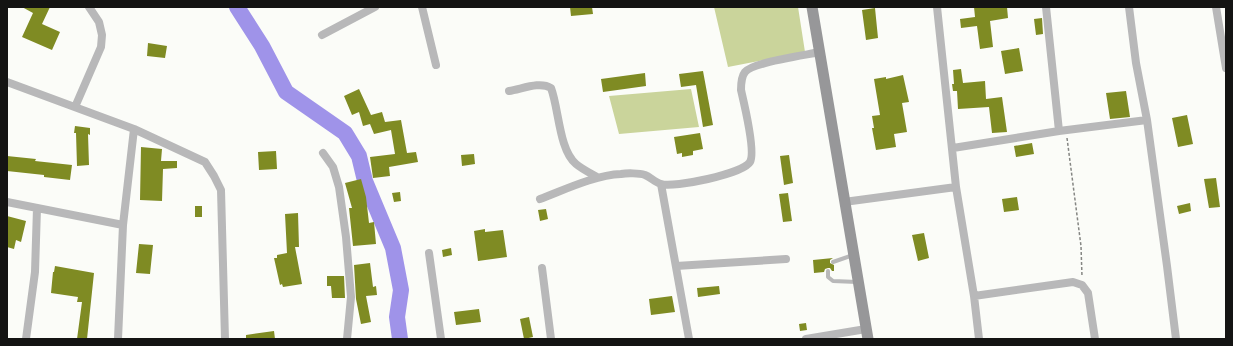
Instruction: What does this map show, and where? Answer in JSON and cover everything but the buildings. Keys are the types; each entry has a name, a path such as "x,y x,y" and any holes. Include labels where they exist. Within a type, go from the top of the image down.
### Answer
{"street":[{"path":"75,107 100,47 102,35 99,22 89,7"},
{"path":"322,35 375,7"},
{"path":"422,7 436,65"},
{"path":"806,339 867,334 812,7"},
{"path":"937,7 956,187 974,296 979,339"},
{"path":"1046,7 1062,130"},
{"path":"1129,7 1136,63 1147,120 1176,339"},
{"path":"1216,7 1226,68"},
{"path":"540,199 597,178 620,174 643,174 661,184 701,180 743,168 750,161 752,151 741,90 741,82 744,72 754,66 820,52"},
{"path":"7,82 134,129 205,162 214,176 220,190 225,339"},
{"path":"509,91 540,85 551,88 562,138 569,157 576,164 597,178"},
{"path":"953,148 1062,130 1147,120"},
{"path":"118,339 123,226 134,129"},
{"path":"323,153 333,167 339,187 346,237 351,297 347,339"},
{"path":"661,184 689,339"},
{"path":"844,202 956,187"},
{"path":"7,202 123,226"},
{"path":"26,339 35,272 37,208"},
{"path":"429,253 441,339"},
{"path":"676,266 786,259"},
{"path":"542,268 551,339"},
{"path":"974,296 1073,282 1082,285 1088,293 1095,339"}],"lane":[{"path":"833,262 853,255"},
{"path":"828,271 828,277 834,281 858,282"}],"path":[{"path":"1062,130 1081,246 1082,285"}],"green space":[{"path":"714,7 798,7 805,52 728,67"},
{"path":"691,89 699,127 619,134 609,96"}],"waterway":[{"path":"237,7 262,46 286,92 345,133 359,156 365,181 393,248 401,290 397,317 400,339"}]}
